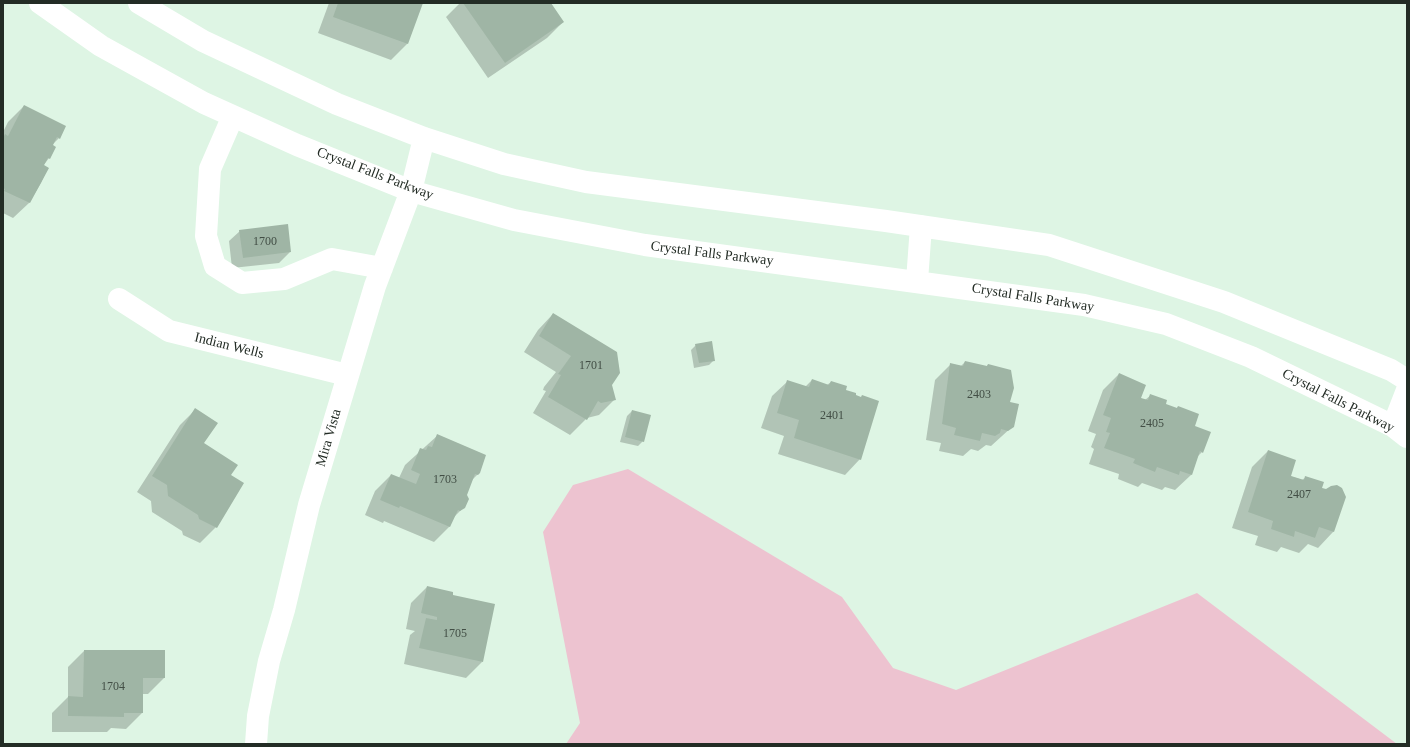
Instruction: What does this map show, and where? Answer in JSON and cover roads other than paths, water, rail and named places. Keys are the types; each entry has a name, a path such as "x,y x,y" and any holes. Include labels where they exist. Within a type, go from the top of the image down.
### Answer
{"street":[{"name":"Crystal Falls Parkway","path":"40,3 101,46 204,103 297,144 411,191 514,220 645,245 1084,304 1166,324 1251,357 1400,432"},
{"path":"139,3 203,41 253,66 337,104 424,138 504,164 586,182 921,226 1050,245 1224,302 1391,370 1407,380"},
{"path":"233,116 210,169 206,236 215,266 242,283 284,279 332,259 382,268"},
{"name":"Mira Vista","path":"256,744 258,716 269,661 284,610 309,505 347,375 382,268 411,191 424,138"},
{"path":"917,281 921,226"},
{"name":"Indian Wells","path":"119,299 169,331 347,375"},
{"path":"1400,432 1407,390"}]}
